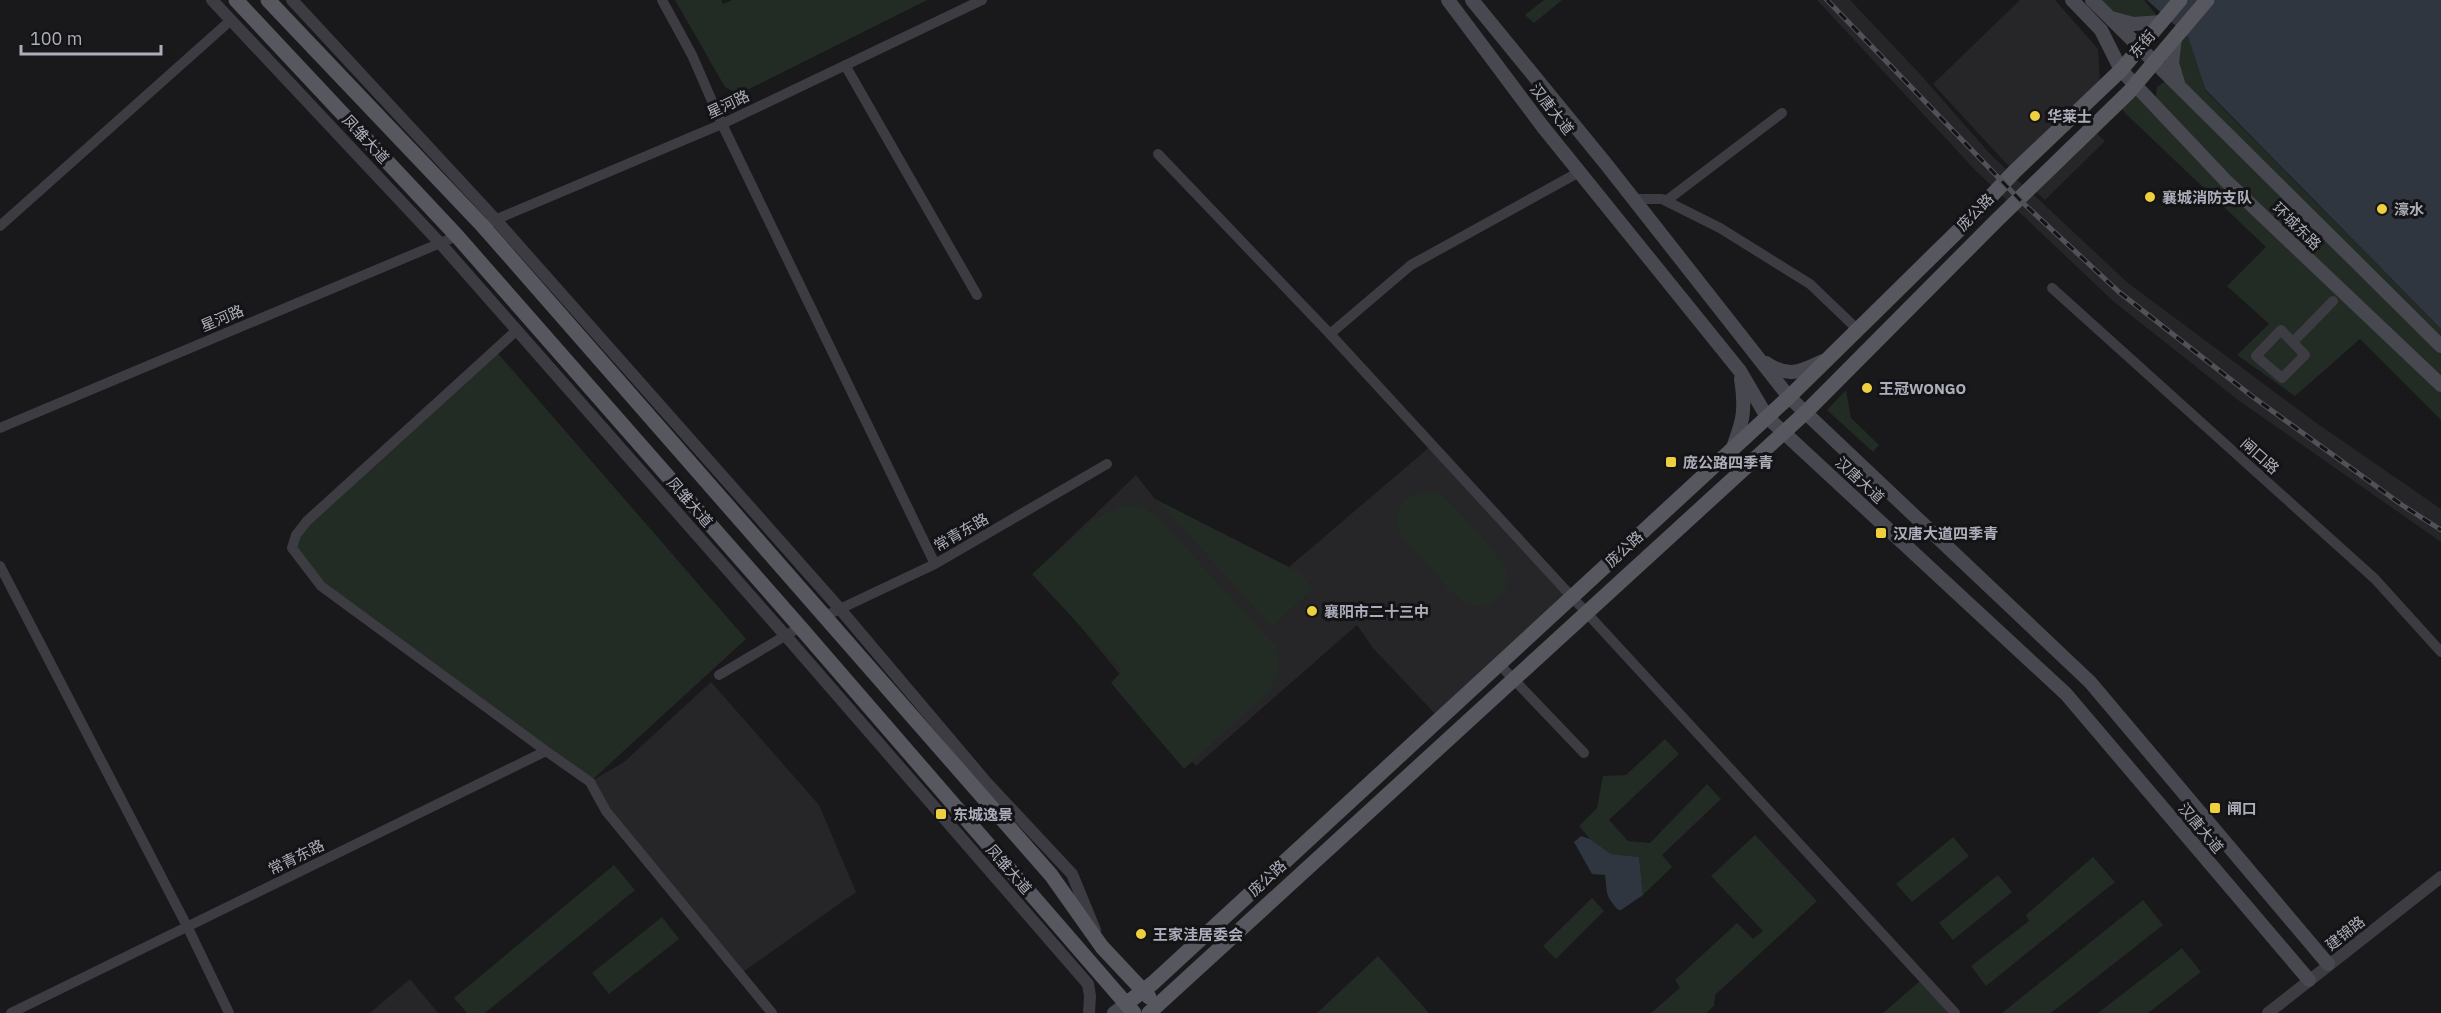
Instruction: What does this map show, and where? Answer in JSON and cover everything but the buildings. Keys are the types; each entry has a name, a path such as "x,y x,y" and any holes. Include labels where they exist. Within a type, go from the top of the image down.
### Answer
{"main road":[{"name":"凤雏大道","path":"236,0 456,236 800,627 931,779 1124,1010"},
{"name":"凤雏大道","path":"268,0 489,222 764,547 1051,875 1102,947 1143,992 1156,1011"},
{"name":"汉唐大道","path":"1449,0 1544,127 1740,371 1767,417 2066,694 2309,980"},
{"name":"汉唐大道","path":"1472,0 1789,397 2091,682 2328,964"},
{"name":"环城东路","path":"2072,0 2101,30 2121,70 2225,180 2441,385"},
{"name":"环城东路","path":"2092,0 2441,346"},
{"name":"东街","path":"2121,70 2180,0"},
{"name":"东街","path":"2136,84 2206,0"},
{"path":"263,29 281,13"},
{"path":"2108,17 2133,24 2163,20"},
{"path":"277,45 296,29"},
{"path":"2176,36 2172,63 2179,85"},
{"name":"庞公路","path":"1124,1010 1789,397 2014,172 2121,70"},
{"name":"庞公路","path":"1156,1011 1762,450 1805,413 2136,84"},
{"path":"1756,355 1784,373 1802,371 1827,359"},
{"path":"1732,450 1743,420 1744,399 1740,371"},
{"path":"1822,428 1817,413 1830,388"},
{"path":"1762,450 1778,442 1800,447"}],"street":[{"path":"212,0 440,243 1088,984 1089,1013"},
{"path":"292,0 489,222 840,609 986,782 1072,874 1102,947"},
{"path":"662,0 692,55 722,124 935,564"},
{"name":"星河路","path":"489,222 722,124 982,0"},
{"path":"0,226 231,20"},
{"path":"846,65 977,295"},
{"path":"1666,201 1782,113"},
{"path":"1158,154 1330,334 1954,1013"},
{"path":"1330,334 1411,265 1581,171"},
{"path":"1633,199 1662,199 1720,228 1810,284 1857,329"},
{"name":"星河路","path":"0,428 456,236"},
{"name":"闸口路","path":"2052,288 2375,579 2441,652"},
{"path":"2293,342 2333,301"},
{"path":"517,330 307,521 296,535 292,548 321,586 590,782 606,812 772,1013"},
{"path":"2281,330 2293,342 2306,355 2282,378 2256,356 2281,330"},
{"name":"常青东路","path":"825,616 935,564 1107,464"},
{"path":"709,524 743,588"},
{"path":"764,547 815,581"},
{"path":"0,566 188,927 230,1013"},
{"path":"719,675 800,627"},
{"path":"1499,664 1584,753"},
{"path":"919,724 971,762"},
{"path":"880,744 931,779"},
{"name":"常青东路","path":"11,1013 546,751"},
{"name":"建锦路","path":"2268,1013 2441,877"}],"shaded area":[{"path":"675,0 721,0 723,4 732,0 927,0 739,94 725,87"},
{"path":"1544,0 1562,0 1534,23 1525,15"},
{"path":"1817,0 1850,0 1919,73 1991,155 2128,283 2315,422 2441,509 2441,542 2238,400 2113,301 1976,171"},
{"path":"2020,0 2055,0 2098,49 2100,80 2014,172 1933,84"},
{"path":"2092,0 2144,0 2162,22 2133,24"},
{"name":"濠水","path":"2147,0 2441,0 2441,329 2205,89 2188,37"},
{"path":"2180,32 2188,37 2205,90 2441,329 2441,420 2360,339 2295,396 2237,355 2269,324 2227,286 2266,247 2125,113 2118,102 2129,92 2155,102 2157,87 2164,82 2179,85 2172,63"},
{"path":"2094,131 2105,141 2045,200 2034,190"},
{"path":"495,350 746,639 590,782 321,586 298,559 296,535"},
{"path":"1846,390 1851,418 1879,445 1873,452 1827,410"},
{"name":"襄阳市二十三中","path":"1432,445 1572,597 1437,716 1373,648 1357,625 1196,766 1035,572 1136,475 1155,499 1289,567"},
{"path":"1431,491 1443,495 1482,536 1501,561 1507,572 1508,581 1502,594 1492,602 1479,606 1466,603 1455,596 1410,546 1399,529 1396,520 1402,503 1415,494"},
{"path":"1155,499 1302,574 1313,589 1272,627"},
{"path":"1121,506 1141,506 1157,516 1275,645 1277,652 1278,671 1267,694 1184,769 1111,683 1122,671 1032,574 1092,520"},
{"path":"711,682 819,805 856,892 740,974 590,782 624,762"},
{"path":"1665,739 1679,754 1609,820 1628,841 1650,843 1707,784 1721,799 1662,855 1672,867 1643,895 1639,857 1611,854 1590,839 1579,826 1597,808 1603,776 1626,775"},
{"path":"1755,835 1817,901 1715,995 1714,1006 1706,1013 1651,1013 1680,988 1675,980 1737,923 1753,939 1763,931 1711,876"},
{"path":"1581,836 1590,839 1611,854 1639,857 1643,895 1618,910 1609,897 1605,875 1592,874 1574,842"},
{"path":"1953,837 1969,856 1912,902 1896,884"},
{"path":"2093,857 2115,882 1986,986 1971,966 2029,921 2026,915"},
{"path":"614,865 635,890 485,1013 467,1013 454,998"},
{"path":"1998,875 2012,892 1953,940 1939,923"},
{"path":"1592,898 1604,911 1556,959 1543,946"},
{"path":"2143,900 2163,925 2051,1013 2002,1013"},
{"path":"662,917 679,939 609,994 592,973"},
{"path":"2182,948 2201,972 2148,1013 2098,1013"},
{"path":"1378,956 1429,1013 1317,1013"},
{"path":"410,979 438,1013 370,1013"},
{"path":"1920,981 1948,1013 1883,1013"}],"railway":[{"path":"1827,0 2022,202 2119,292 2253,397 2402,505 2441,530"}],"place":[{"name":"华莱士","path":"2035,116"},
{"name":"襄城消防支队","path":"2150,197"},
{"name":"濠水","path":"2382,209"},
{"name":"王冠WONGO","path":"1867,388"},
{"name":"庞公路四季青","path":"1671,462"},
{"name":"汉唐大道四季青","path":"1881,533"},
{"name":"襄阳市二十三中","path":"1312,611"},
{"name":"闸口","path":"2215,808"},
{"name":"东城逸景","path":"941,814"},
{"name":"王家洼居委会","path":"1141,934"}]}
